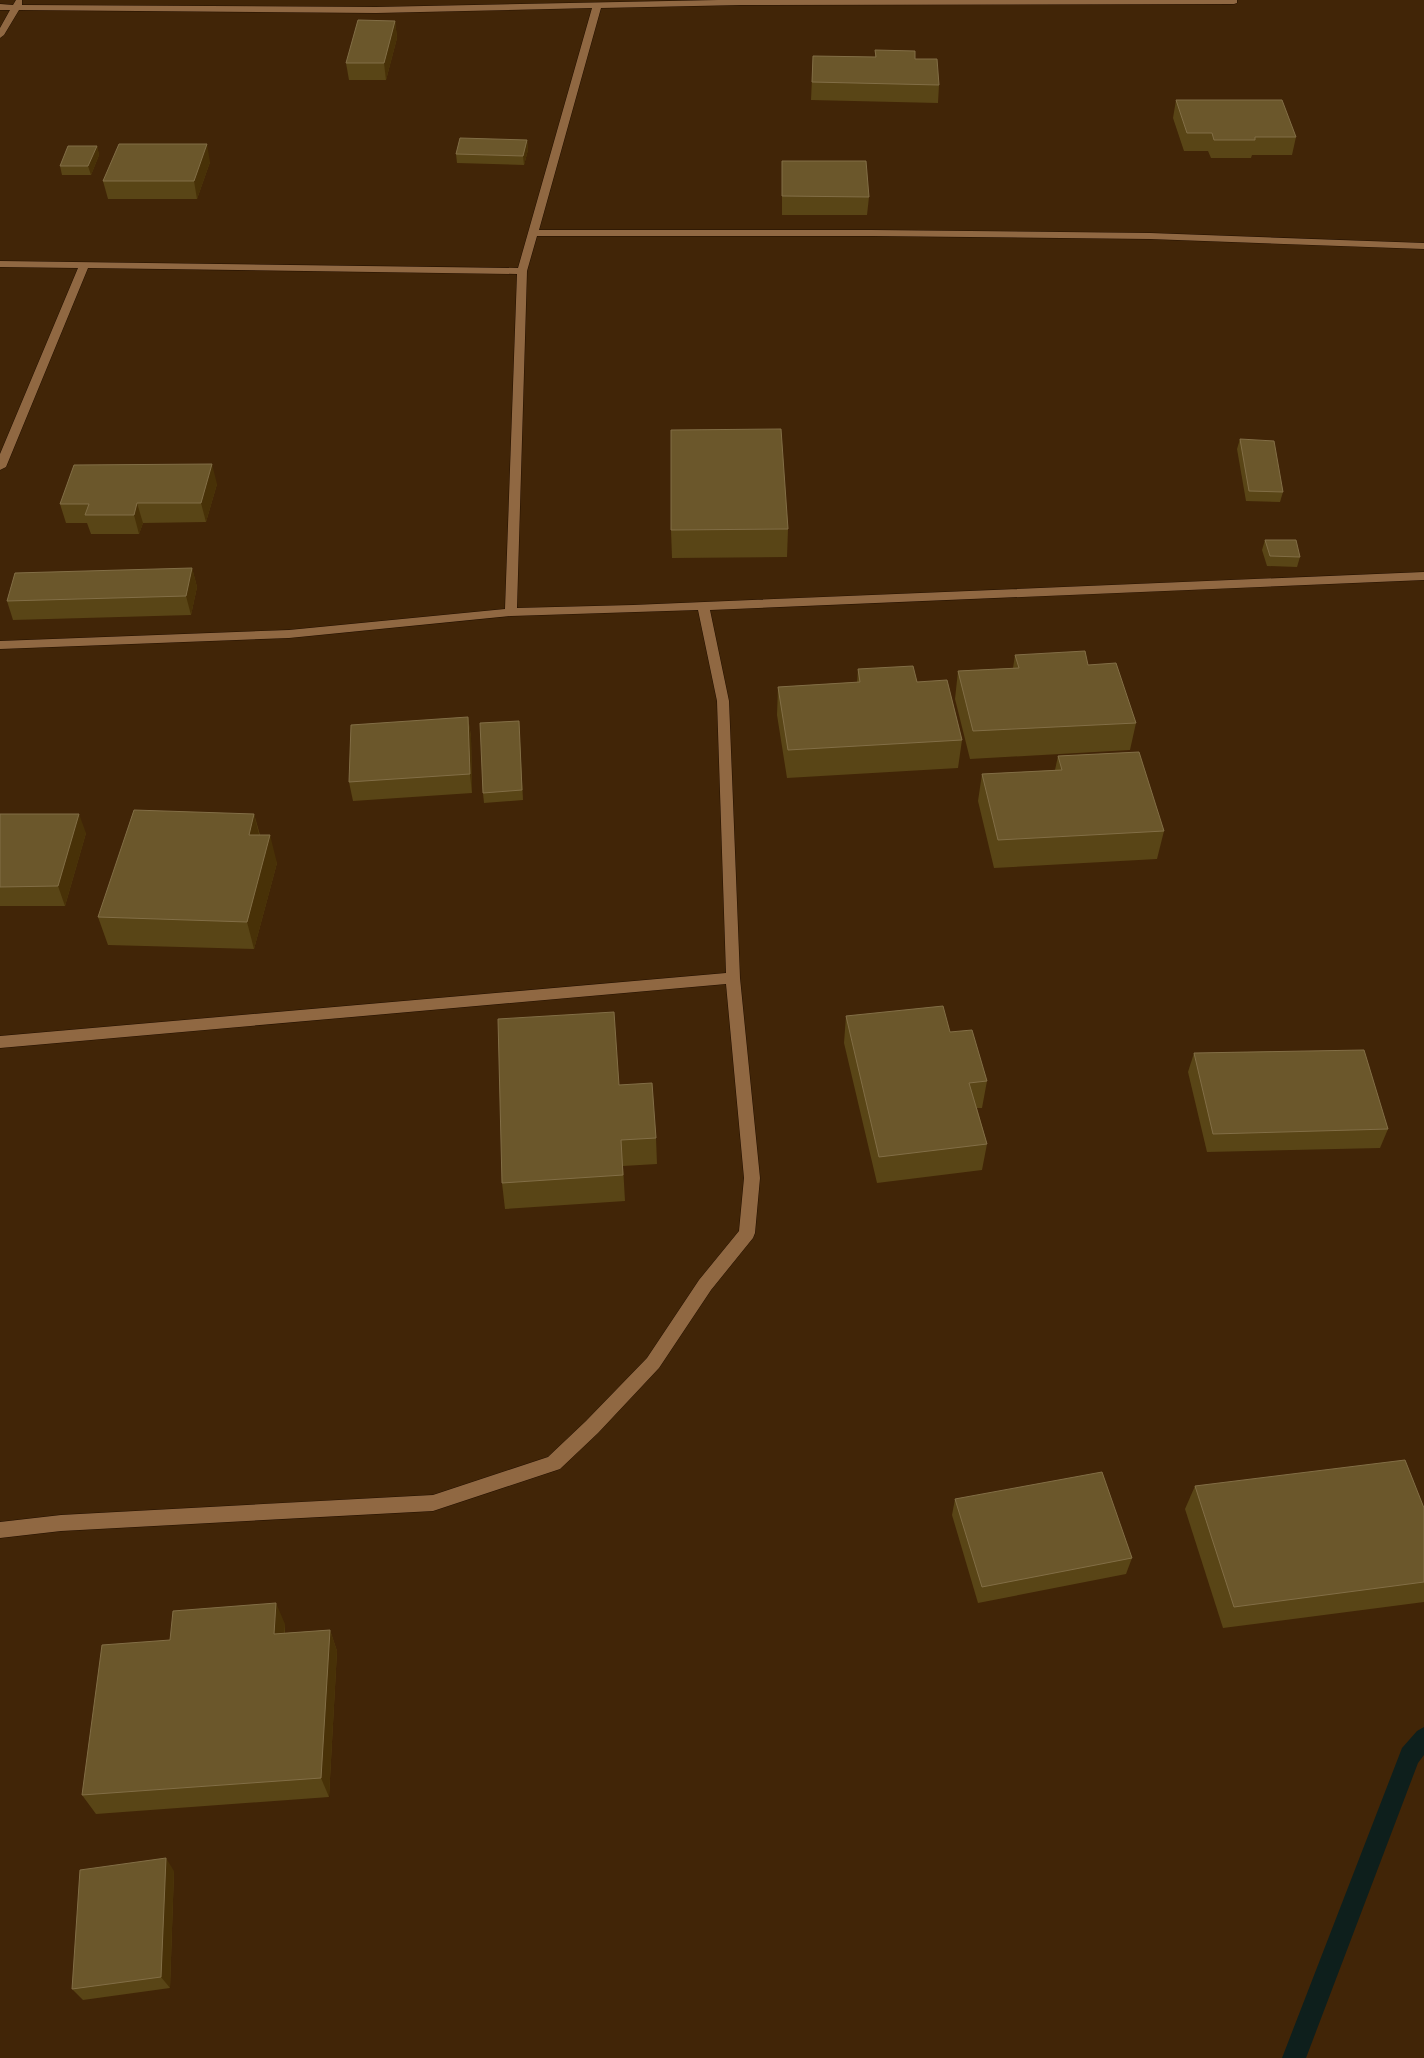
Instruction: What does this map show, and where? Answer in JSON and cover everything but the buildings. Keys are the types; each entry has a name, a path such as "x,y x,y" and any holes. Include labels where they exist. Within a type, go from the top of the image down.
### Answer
{"street":[{"path":"376,10 379,0"},
{"path":"0,7 17,4 376,10 741,1 1234,1"},
{"path":"0,36 17,4"},
{"path":"512,612 522,271 597,6"},
{"path":"534,233 872,233 1150,236 1424,246"},
{"path":"0,264 522,271"},
{"path":"0,467 85,264"},
{"path":"0,645 289,634 512,612 703,606 1424,576"},
{"path":"0,1530 71,1523 433,1504 554,1463 592,1427 653,1363 705,1285 747,1233 752,1178 733,978 722,701 703,606"},
{"path":"0,1042 733,978"}],"waterway":[{"path":"1294,2058 1410,1756 1424,1738"}]}
